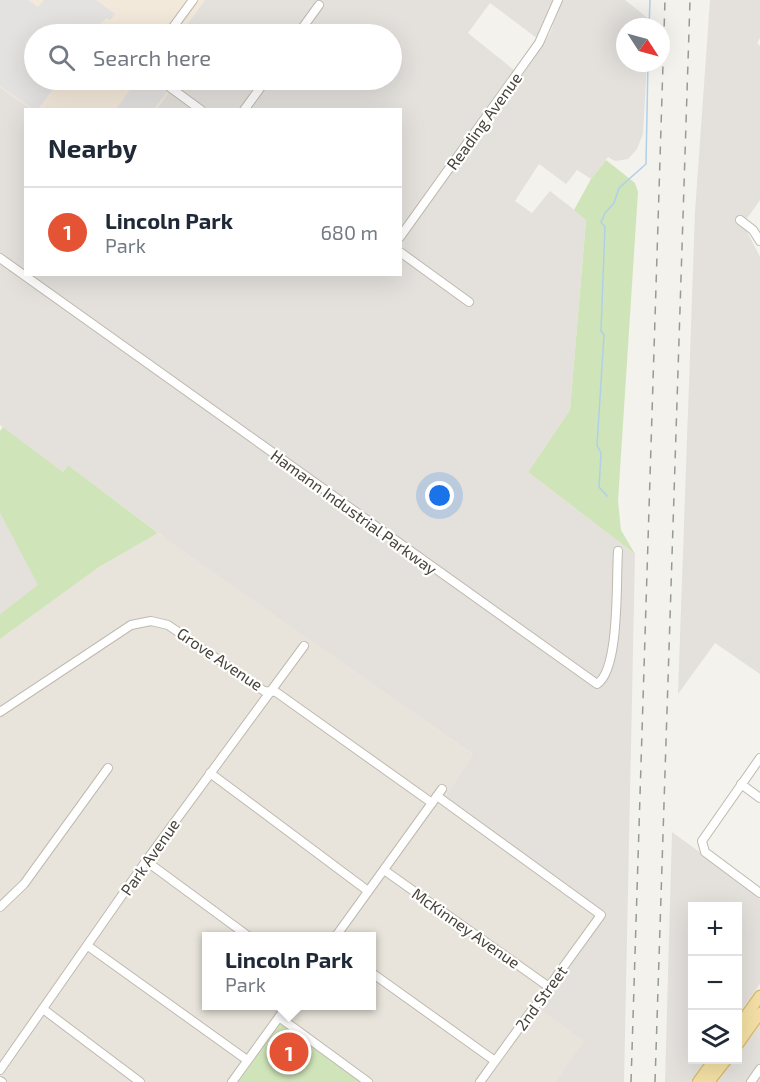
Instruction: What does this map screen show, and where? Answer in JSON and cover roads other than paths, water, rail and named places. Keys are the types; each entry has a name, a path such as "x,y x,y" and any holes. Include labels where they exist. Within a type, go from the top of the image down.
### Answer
{"main road":[{"path":"742,1021 760,996"},
{"path":"742,1038 760,1013"},
{"path":"698,1082 711,1064"},
{"path":"709,1082 722,1064"}],"street":[{"path":"175,24 193,0"},
{"name":"Reading Avenue","path":"402,234 540,43 558,0"},
{"path":"306,24 319,6"},
{"path":"173,90 198,108"},
{"path":"245,108 259,90"},
{"path":"740,220 753,230 760,241"},
{"path":"402,253 469,302"},
{"name":"Hamann Industrial Parkway","path":"0,258 24,275"},
{"name":"Hamann Industrial Parkway","path":"25,276 597,684 602,681 613,657 618,551"},
{"name":"Grove Avenue","path":"0,712 131,625 151,621 181,632 264,691 276,692 437,796 602,915"},
{"name":"Park Avenue","path":"0,1070 146,861 303,646"},
{"path":"760,758 705,834 702,846 712,858 760,893"},
{"path":"0,907 24,884 108,768"},
{"path":"210,773 368,891"},
{"path":"741,784 760,798"},
{"path":"339,932 437,796"},
{"path":"146,861 243,932"},
{"name":"McKinney Avenue","path":"384,870 549,987"},
{"name":"2nd Street","path":"480,1082 602,915"},
{"path":"88,946 247,1060"},
{"path":"376,976 495,1061"},
{"path":"43,1008 140,1082"},
{"path":"232,1082 284,1010"},
{"path":"279,1017 368,1082"},
{"path":"751,1082 760,1069"}],"waterway":[{"path":"649,18 650,0"},
{"path":"607,496 599,487 601,453 597,445 604,335 601,331 605,227 601,222 614,203 619,188 646,164 648,72"}],"railway":[{"path":"631,1082 665,0"},
{"path":"655,1082 690,0"}],"place":[{"name":"Lincoln Park","path":"289,1052"}]}
